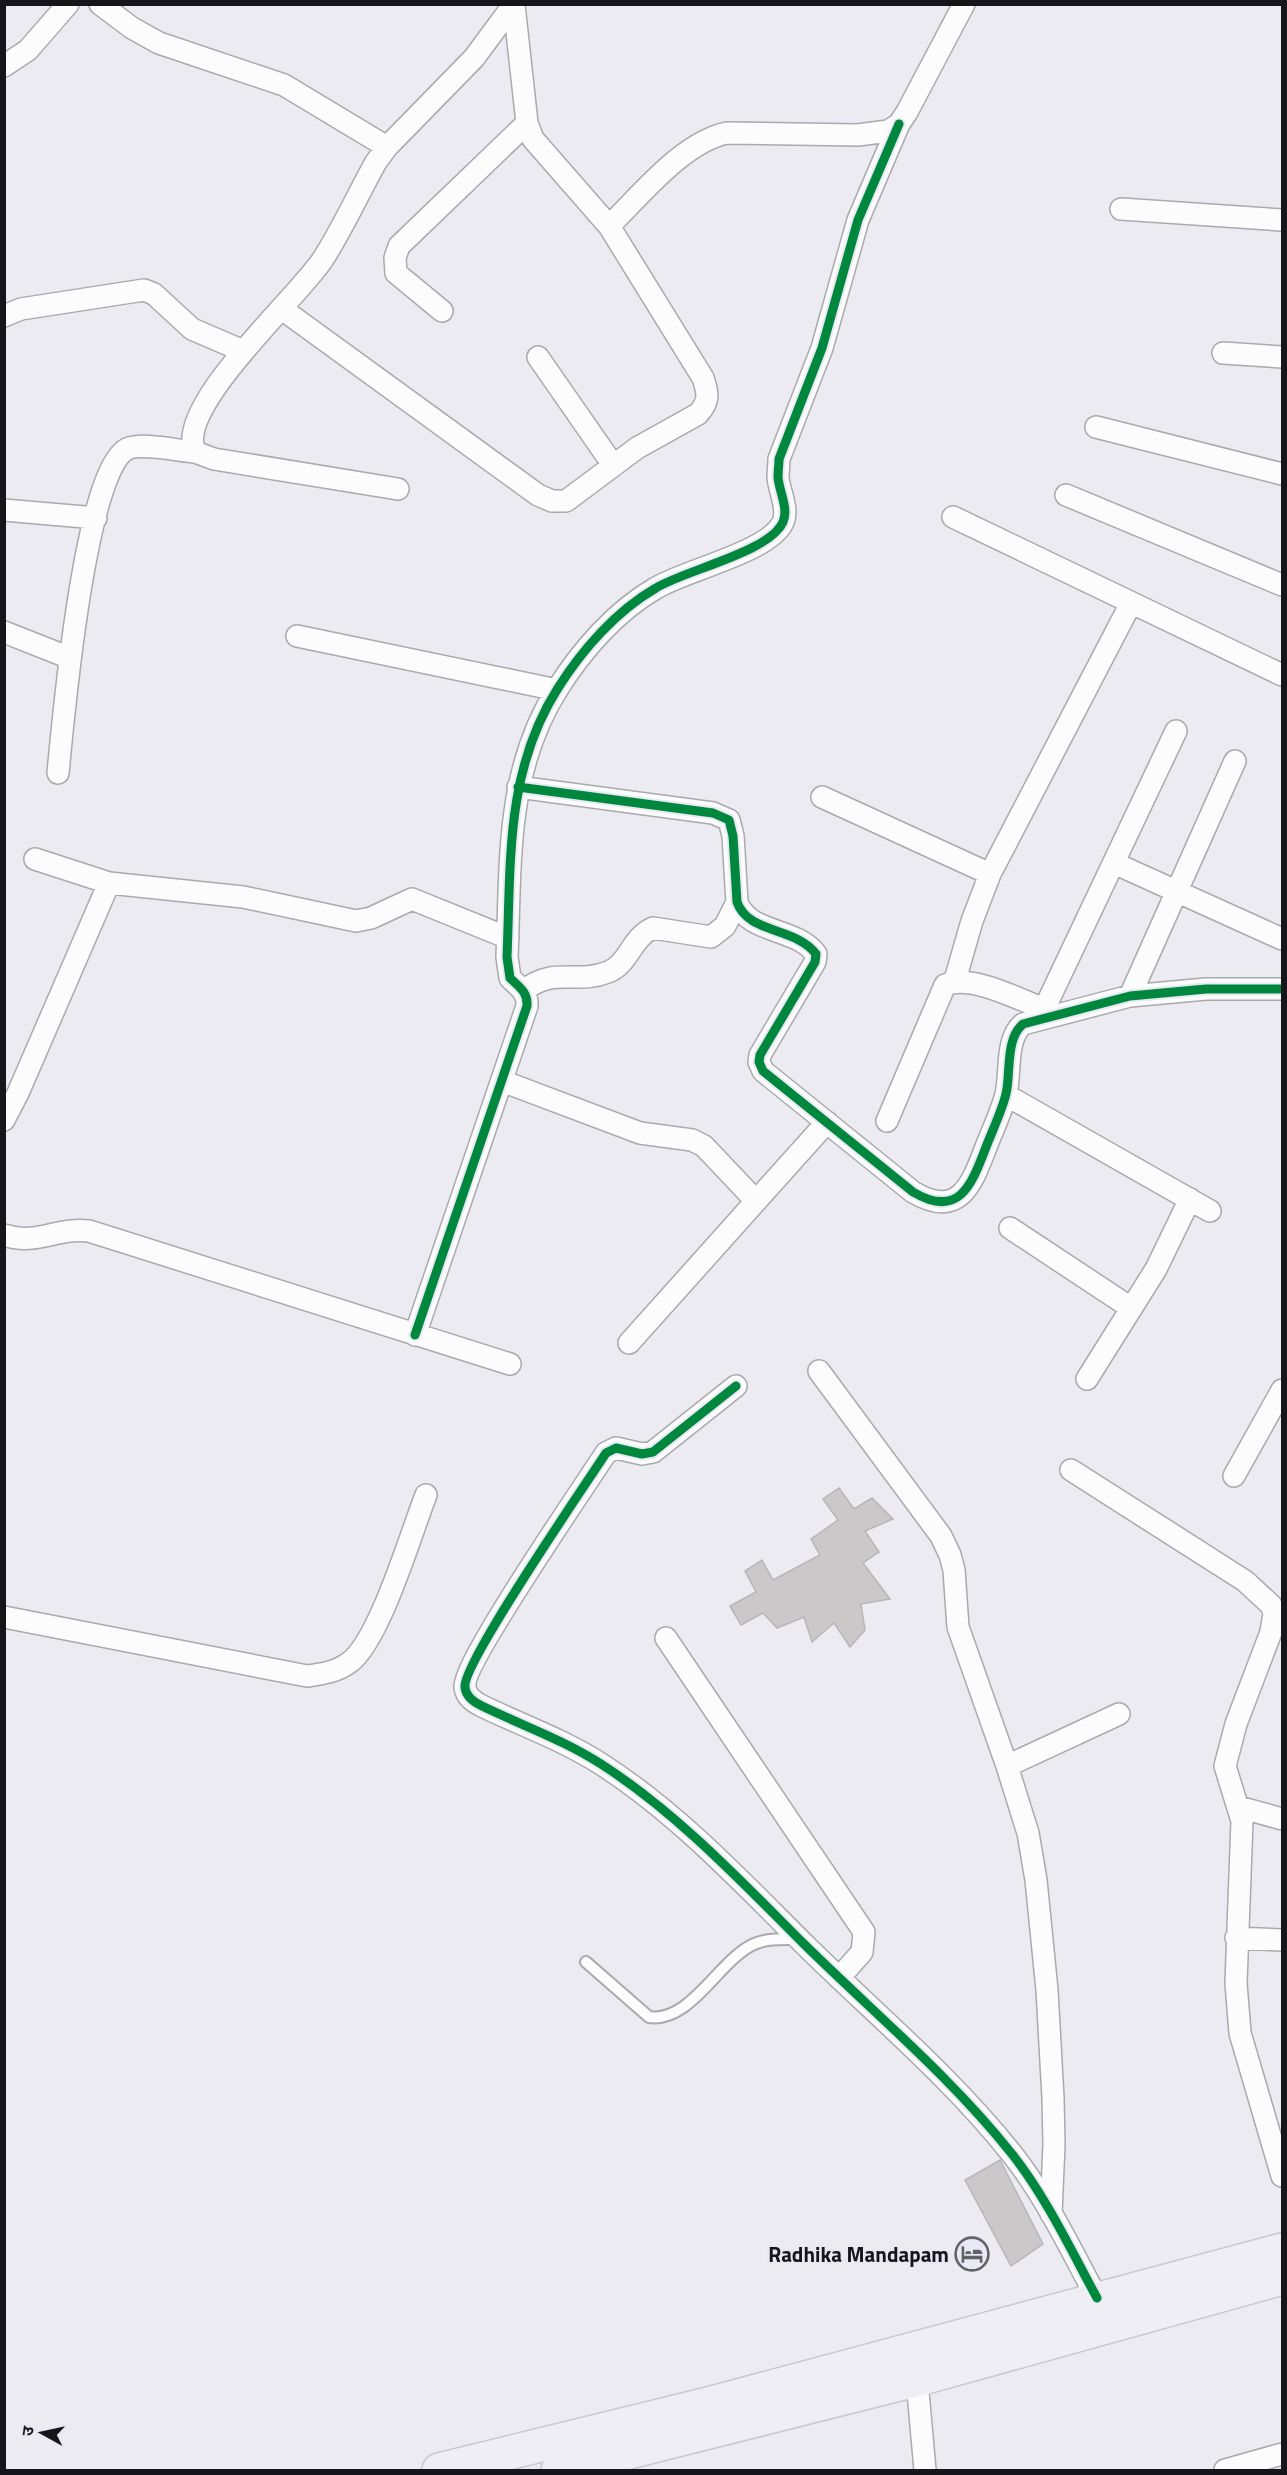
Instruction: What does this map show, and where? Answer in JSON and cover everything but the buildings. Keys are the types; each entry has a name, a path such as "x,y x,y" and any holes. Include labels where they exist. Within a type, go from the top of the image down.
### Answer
{"main road":[{"path":"558,2470 915,2364 1097,2298 1282,2250"},
{"path":"439,2470 708,2404 915,2364 1282,2278"}],"street":[{"path":"4,66 28,50 68,4"},
{"path":"99,4 159,43 284,85 387,147"},
{"path":"415,1335 527,1006 524,990 510,978 508,938 518,787 531,742 556,690 576,662 599,636 636,602 671,579 737,555 778,531 784,519 778,479 779,459 822,348 858,220 899,124 964,4"},
{"path":"195,452 191,443 198,416 243,351 282,309 323,259 368,176 387,147 474,58 514,5"},
{"path":"282,309 538,495 552,501 566,501 637,448 698,414 707,404 708,392 704,378 609,226 533,139 527,123 514,5"},
{"path":"442,311 396,273 395,258 399,246 527,123"},
{"path":"609,226 684,154 714,135 727,133 858,135 888,131 899,124"},
{"path":"1121,209 1282,220"},
{"path":"4,316 21,309 144,290 154,294 192,329 243,351"},
{"path":"1222,353 1282,357"},
{"path":"538,357 614,465"},
{"path":"1096,427 1282,474"},
{"path":"57,773 76,603 108,476 121,454 137,446 195,452 214,459 398,489"},
{"path":"1066,495 1282,585"},
{"path":"4,510 96,518"},
{"path":"953,517 1282,675"},
{"path":"955,980 972,921 990,874 1131,603"},
{"path":"4,632 70,658"},
{"path":"297,636 556,690"},
{"path":"1042,1014 1176,731"},
{"path":"1130,996 1235,761"},
{"path":"518,787 723,816 729,820 733,836 737,902 744,916 799,938 816,954 815,962 766,1043 759,1062 763,1071 913,1192 930,1202 944,1202 958,1198 975,1174 1006,1095 1014,1036 1023,1024 1042,1014 1130,996 1206,989 1282,989"},
{"path":"822,797 990,874"},
{"path":"35,859 109,883 243,897 356,921 371,918 412,899 508,938"},
{"path":"1114,863 1282,939"},
{"path":"4,1120 18,1094 109,883"},
{"path":"524,990 544,978 598,975 610,972 619,966 637,938 652,928 711,937 724,926 737,902"},
{"path":"887,1121 939,993 945,985 955,980 970,982 1042,1014"},
{"path":"502,1081 640,1133 692,1140 704,1146 756,1201"},
{"path":"1006,1095 1210,1211"},
{"path":"629,1343 826,1122"},
{"path":"1087,1379 1156,1269 1190,1199"},
{"path":"1010,1228 1131,1308"},
{"path":"4,1235 20,1240 32,1240 75,1229 89,1231 510,1364"},
{"path":"819,1371 941,1536 950,1555 958,1627 1028,1833 1043,1948 1053,2098 1051,2214"},
{"path":"736,1386 653,1452 642,1454 616,1448 606,1453 500,1616 466,1676 465,1688 471,1700 476,1703 572,1748 624,1780 681,1827 945,2078 1012,2155 1051,2214 1097,2298"},
{"path":"1234,1476 1282,1390"},
{"path":"1071,1470 1245,1581 1271,1605 1278,1624 1227,1753 1225,1766 1239,1807 1243,1842 1236,1938 1236,1983 1240,2034 1282,2176"},
{"path":"4,1617 307,1676 329,1673 350,1663 361,1652 380,1615 426,1495"},
{"path":"666,1638 864,1932 862,1952 839,1978"},
{"path":"1007,1766 1119,1713"},
{"path":"1239,1807 1282,1819"},
{"path":"1236,1938 1282,1940"},
{"path":"915,2364 925,2470"},
{"path":"1225,2470 1282,2454"}],"lane":[{"path":"586,1962 649,2017 660,2019 684,2006 744,1949 759,1942 799,1939"}],"cycle path":[{"path":"415,1335 527,1006 524,993 510,978 507,957 509,887 514,818 520,785 528,752 541,719 558,688 578,660 601,632 627,608 669,581 726,560 762,542 775,533 783,522 785,511 778,477 779,459 822,348 858,220 899,124"},
{"path":"518,787 713,813 729,820 733,836 737,902 743,912 751,920 797,939 816,954 815,962 760,1055 759,1062 763,1071 913,1192 930,1200 943,1202 954,1199 971,1182 1006,1094 1013,1038 1023,1024 1130,996 1206,989 1282,989"},
{"path":"736,1386 653,1452 642,1454 616,1448 606,1453 483,1645 469,1672 465,1687 467,1694 479,1704 557,1740 601,1764 682,1825 732,1872 964,2098 1012,2154 1036,2188 1097,2298"}],"place":[{"name":"Radhika Mandapam","path":"972,2254"}]}
